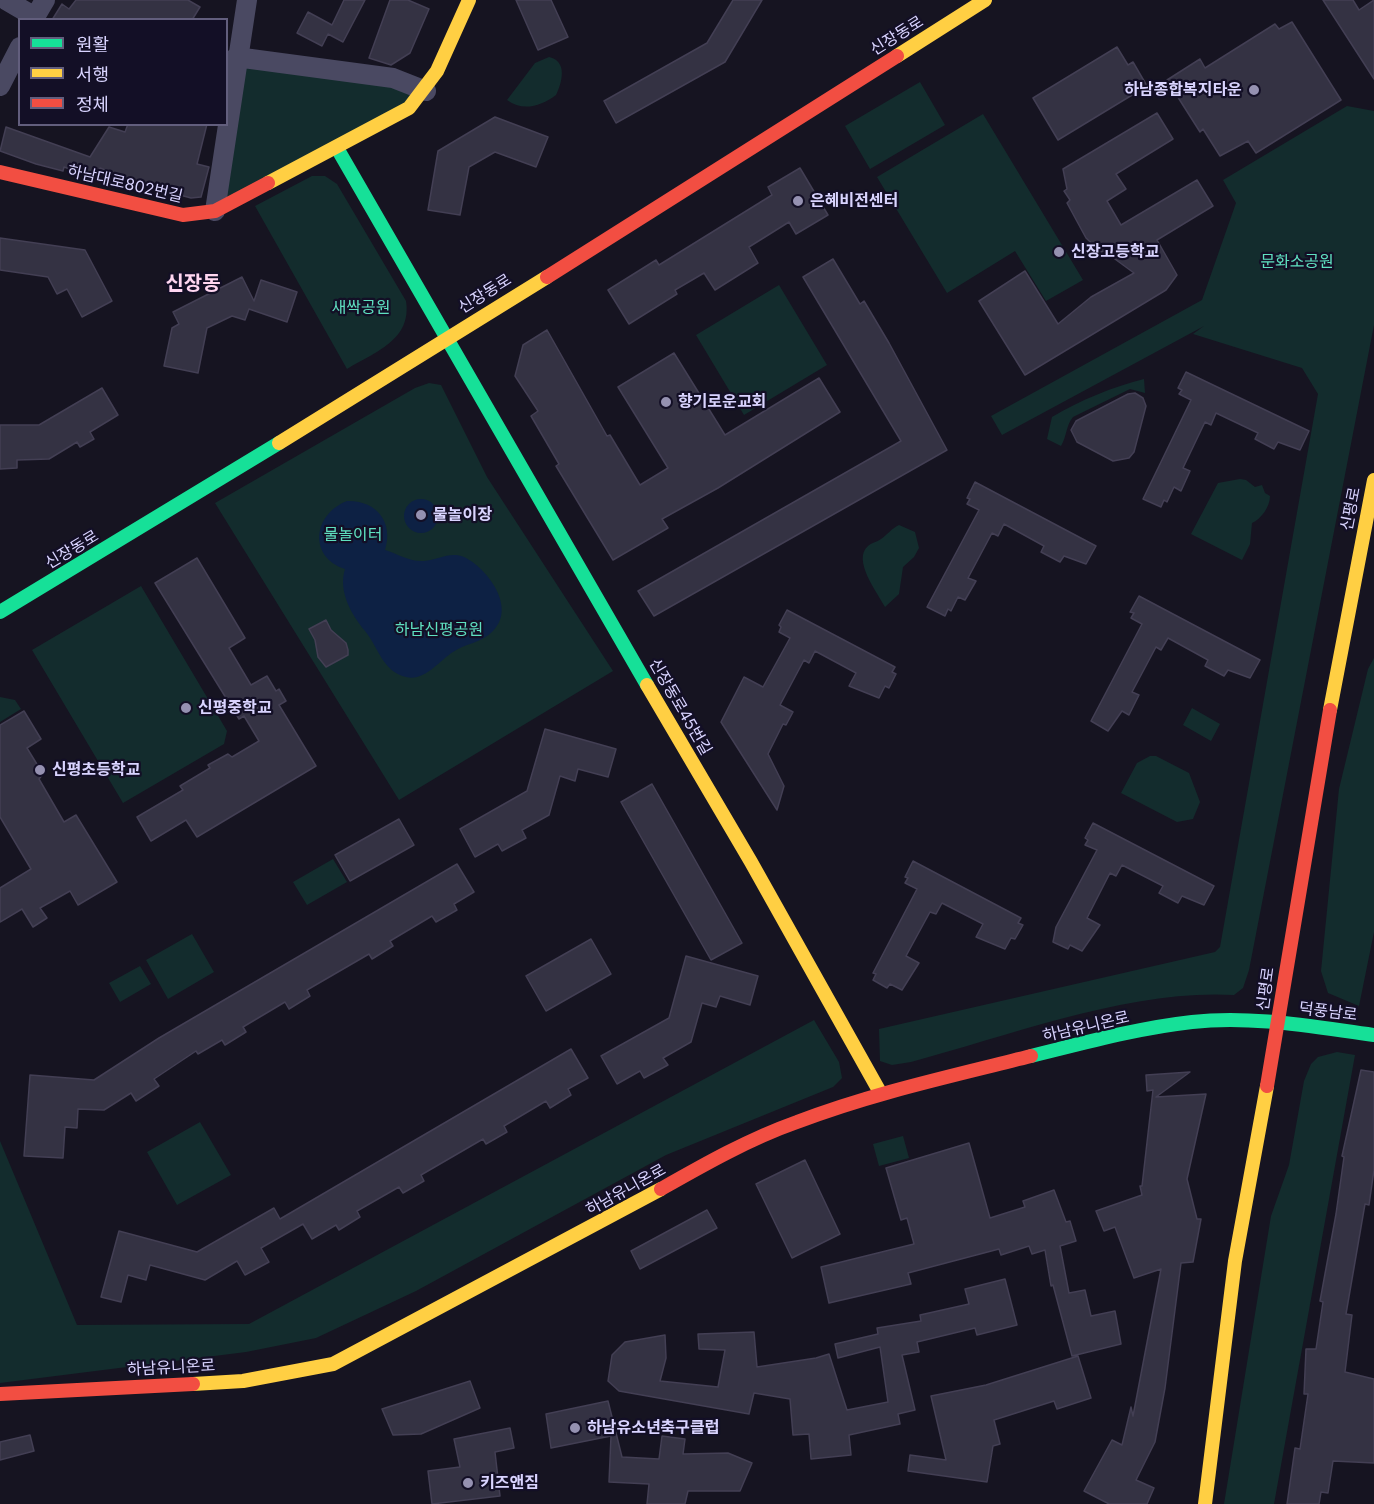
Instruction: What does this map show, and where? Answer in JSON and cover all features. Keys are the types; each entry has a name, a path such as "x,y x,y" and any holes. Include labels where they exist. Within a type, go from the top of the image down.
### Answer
{"main road":[{"name":"하남대로802번길","path":"0,172 183,215 215,211 409,108 426,92 437,75 469,0"},
{"name":"신장동로","path":"0,612 177,507 985,0"},
{"path":"337,148 447,338"},
{"name":"신장동로45번길","path":"447,338 522,472 751,862 881,1094"},
{"name":"신평로","path":"1205,1504 1235,1261 1278,1022 1318,771 1374,480"},
{"name":"하남유니온로","path":"0,1394 243,1381 333,1364 591,1228 727,1152 796,1122 881,1094 1096,1040 1193,1022 1278,1022"},
{"name":"덕풍남로","path":"1278,1022 1374,1035"}],"street":[{"path":"6,0 34,18 45,0"},
{"path":"228,116 247,0"},
{"path":"0,86 18,51"},
{"path":"236,57 393,78 426,92"},
{"path":"215,211 227,126"}],"green space":[{"path":"236,57 426,91 215,211"},
{"path":"549,57 559,63 562,73 556,95 538,105 526,107 507,100 535,63"},
{"path":"920,82 945,125 870,169 845,126"},
{"name":"문화소공원","path":"1347,106 1374,111 1374,325 1249,970 1243,988 1234,995 1195,995 1113,1006 1030,1027 911,1062 892,1065 880,1061 879,1029 1215,952 1220,947 1318,394 1302,368 1193,334 1204,326 1002,435 991,416 1202,300 1236,203 1223,180"},
{"path":"983,114 1083,280 1046,301 1015,251 947,293 877,177"},
{"name":"새싹공원","path":"312,176 325,176 337,184 406,301 403,326 397,335 380,350 347,369 255,206"},
{"path":"779,285 827,365 744,415 696,335"},
{"path":"1144,379 1145,393 1130,389 1073,417 1061,446 1047,439 1052,417 1097,395"},
{"name":"하남신평공원","path":"429,383 441,385 487,477 613,671 399,800 215,503 415,388"},
{"path":"1246,480 1255,487 1262,485 1265,493 1270,496 1264,512 1252,523 1250,544 1242,560 1191,534 1218,483"},
{"path":"899,525 915,532 919,548 914,557 903,567 899,594 885,607 864,567 864,552 869,545"},
{"path":"141,586 227,731 224,744 123,803 32,650"},
{"path":"1374,658 1374,932 1359,1006 1328,993 1321,971 1339,789 1368,669"},
{"path":"0,697 15,700 21,709 0,722"},
{"path":"1192,708 1220,724 1211,741 1183,725"},
{"path":"1150,756 1156,756 1189,773 1200,802 1193,819 1177,822 1121,793 1137,763"},
{"path":"333,859 347,882 307,905 293,882"},
{"path":"192,934 214,972 168,999 146,960"},
{"path":"140,966 151,984 120,1002 109,983"},
{"path":"814,1020 839,1062 842,1078 833,1087 666,1155 416,1291 316,1338 246,1352 0,1383 0,1141 77,1325 249,1324"},
{"path":"1337,1052 1355,1055 1274,1504 1224,1504 1271,1216 1289,1165 1304,1081 1311,1064 1318,1057"},
{"path":"200,1122 231,1175 177,1205 147,1152"},
{"path":"903,1136 909,1158 879,1166 873,1144"}],"water":[{"name":"물놀이장","path":"421,499 433,504 438,516 433,528 421,533 409,528 404,516 409,504"},
{"name":"물놀이터","path":"347,501 366,504 380,515 387,530 385,550 419,561 459,555 482,570 496,589 502,611 500,621 493,631 484,638 453,652 425,674 413,678 391,670 347,602 343,586 345,569 333,563 320,546 319,535 327,515"}],"building":[{"path":"76,0 188,0 200,7 193,18 53,18 62,4 69,9"},
{"path":"344,0 365,0 343,42 328,34 322,46 297,33 308,12 332,25"},
{"path":"390,0 408,0 429,9 410,53 391,65 369,58"},
{"path":"516,0 551,0 568,37 538,50"},
{"path":"733,0 762,0 725,62 616,123 604,101 707,43"},
{"path":"1323,0 1353,0 1359,10 1374,0 1374,79"},
{"name":"하남종합복지타운","path":"1292,22 1341,100 1256,153 1248,141 1220,156 1203,129 1200,132 1167,80 1200,59 1205,68 1275,24 1279,29"},
{"path":"1117,47 1128,65 1133,62 1147,86 1058,140 1033,98"},
{"path":"1157,113 1173,139 1116,174 1126,189 1107,201 1121,225 1197,180 1213,206 1157,240 1177,275 1166,290 1025,375 979,301 1025,271 1058,324 1091,297 1134,273 1104,251 1101,252 1086,238 1067,203 1070,200 1064,191 1067,189 1063,169"},
{"path":"495,117 548,137 536,167 495,152 469,167 460,215 428,210 438,151"},
{"path":"127,126 206,126 197,164 209,167 201,197 191,198 139,184 100,168 96,178 64,167 63,171 36,164 0,151 6,127 90,157 109,127 125,132"},
{"path":"800,168 828,215 796,234 789,222 749,247 758,263 715,290 704,273 675,290 677,294 629,324 608,290 656,260 659,265 772,195 768,187"},
{"path":"0,238 85,250 112,301 82,317 67,289 57,294 48,277 0,270"},
{"path":"833,259 860,304 864,301 947,450 654,616 638,591 901,441 803,277"},
{"path":"242,277 254,301 261,280 297,292 287,322 249,309 245,320 232,316 207,328 198,373 164,366 172,328 179,324 173,312"},
{"path":"547,330 607,436 610,435 640,485 668,468 618,387 674,353 725,435 819,378 840,412 718,488 662,519 668,528 613,560 556,466 559,464 531,416 538,411 515,376 523,345"},
{"path":"1186,372 1309,431 1300,450 1278,442 1274,449 1255,439 1258,433 1216,413 1211,425 1205,422 1183,468 1190,471 1181,491 1174,487 1167,502 1164,500 1161,507 1143,499 1191,400 1179,394 1182,390 1178,388"},
{"path":"102,388 118,415 90,432 94,439 80,447 77,442 49,459 17,460 17,468 0,469 0,425 39,425"},
{"path":"1135,393 1143,398 1146,406 1134,452 1129,458 1113,461 1077,442 1071,430 1076,421 1128,394"},
{"path":"975,482 1096,546 1086,564 1064,556 1060,562 1041,552 1044,546 1004,524 998,536 992,533 968,578 976,581 965,600 958,597 951,611 948,609 945,616 927,607 979,510 967,504 970,499 967,498"},
{"path":"197,558 245,638 229,648 251,685 267,676 276,691 279,689 286,701 279,705 316,766 197,837 186,820 151,841 137,817 183,790 180,786 210,768 208,765 228,754 232,757 259,741 244,716 239,719 155,583"},
{"path":"1139,596 1260,660 1250,678 1228,670 1224,676 1205,666 1208,660 1168,638 1161,650 1156,647 1132,692 1139,695 1129,715 1122,711 1108,731 1091,721 1142,624 1131,618 1134,613 1130,612"},
{"path":"787,610 895,667 892,672 896,674 889,688 885,686 879,698 849,686 856,673 815,651 809,663 804,660 780,705 793,712 786,725 783,724 768,754 784,786 777,810 721,722 744,677 763,687 790,638 779,632 781,627 779,625"},
{"path":"326,620 331,630 346,643 348,655 326,667 318,657 315,640 309,629"},
{"path":"24,711 41,739 27,748 43,774 39,779 64,822 76,815 117,882 78,905 70,891 40,908 47,918 33,927 22,909 0,922 0,888 31,869 0,817 0,725"},
{"path":"545,729 616,749 608,777 578,769 575,781 560,776 549,815 522,830 526,838 502,851 498,844 475,857 460,829 527,791"},
{"path":"652,784 742,943 711,960 621,802"},
{"path":"399,819 414,845 350,881 335,855"},
{"path":"1093,823 1214,886 1204,905 1182,896 1178,903 1159,893 1163,886 1122,865 1116,876 1110,873 1087,918 1100,925 1082,951 1070,945 1068,949 1053,942 1056,927 1097,850 1085,845 1088,840 1085,838"},
{"path":"913,861 1021,918 1018,923 1023,925 1015,939 1011,938 1005,949 976,937 983,924 942,903 936,914 930,912 906,956 919,963 902,990 890,984 887,988 873,980 876,974 873,973 917,889 905,883 908,878 905,877"},
{"path":"457,864 474,892 454,904 457,910 436,922 432,916 390,941 393,946 372,959 369,954 307,990 310,996 289,1009 285,1002 243,1027 246,1032 225,1045 222,1040 198,1054 196,1051 154,1079 159,1086 136,1101 131,1093 104,1110 78,1109 77,1128 65,1127 63,1158 24,1156 30,1075 94,1080 159,1038"},
{"path":"591,939 611,974 546,1011 526,976"},
{"path":"686,956 758,976 750,1005 720,996 716,1007 702,1003 691,1042 663,1058 668,1065 644,1078 640,1071 617,1084 601,1056 669,1018"},
{"path":"571,1049 588,1078 568,1089 571,1095 550,1108 546,1101 504,1126 507,1132 486,1144 483,1139 421,1175 424,1181 403,1193 399,1187 357,1211 360,1217 339,1230 336,1225 312,1239 303,1224 261,1248 269,1262 245,1275 237,1261 205,1280 150,1265 146,1280 128,1275 121,1302 101,1297 119,1231 197,1252 274,1208 280,1219"},
{"path":"1361,1070 1374,1072 1374,1170 1369,1205 1365,1204 1346,1314 1352,1315 1345,1372 1374,1379 1374,1463 1333,1461 1328,1493 1321,1492 1319,1504 1287,1504 1295,1448 1300,1449 1308,1394 1304,1394 1306,1349 1316,1349 1323,1302 1320,1301 1336,1214 1344,1157 1342,1156"},
{"path":"1190,1072 1156,1097 1206,1094 1187,1179 1197,1219 1201,1219 1193,1262 1181,1263 1165,1388 1155,1442 1136,1480 1154,1488 1147,1504 1109,1504 1084,1491 1112,1440 1122,1445 1131,1407 1133,1416 1161,1269 1134,1278 1115,1227 1104,1231 1096,1211 1142,1195 1140,1186 1142,1186 1153,1090 1147,1091 1146,1075"},
{"path":"969,1143 990,1218 1025,1207 1023,1201 1054,1190 1066,1222 1070,1221 1076,1241 1060,1246 1069,1293 1085,1290 1091,1316 1115,1311 1121,1344 1072,1356 1053,1285 1051,1286 1045,1250 1032,1254 1029,1246 1001,1255 999,1249 908,1273 911,1284 829,1303 821,1267 914,1244 907,1218 901,1220 886,1168"},
{"path":"805,1160 840,1234 792,1258 756,1184"},
{"path":"707,1210 717,1228 640,1269 631,1251"},
{"path":"1005,1279 1017,1325 977,1335 975,1328 917,1342 919,1352 902,1355 915,1410 898,1414 900,1424 849,1435 851,1455 811,1459 809,1434 793,1435 790,1399 754,1393 749,1414 619,1391 608,1381 612,1355 625,1342 665,1335 666,1358 660,1381 718,1387 725,1350 699,1349 698,1334 754,1332 757,1367 829,1354 847,1410 888,1402 880,1347 838,1358 835,1344 878,1334 877,1328 921,1321 920,1315 969,1304 965,1289"},
{"path":"1078,1356 1091,1398 1057,1409 1054,1401 994,1420 1000,1444 993,1446 987,1482 908,1471 910,1455 946,1460 931,1396 986,1385"},
{"path":"470,1381 480,1408 421,1434 393,1435 382,1409"},
{"path":"608,1401 622,1457 659,1459 662,1436 685,1439 683,1454 728,1453 752,1463 740,1491 688,1491 685,1504 647,1504 649,1484 609,1482 611,1436 551,1448 546,1414"},
{"path":"510,1428 514,1448 495,1452 500,1496 432,1504 428,1471 460,1467 454,1439"},
{"path":"30,1435 34,1451 0,1460 0,1442"}],"traffic: fast":[{"path":"337,148 647,685"},
{"path":"0,612 279,443"},
{"path":"1031,1056 1111,1036 1215,1020 1283,1023 1374,1035"}],"traffic: slow":[{"path":"268,183 409,108 437,71 469,0"},
{"path":"897,56 985,0"},
{"path":"279,443 547,277"},
{"path":"1330,710 1374,480"},
{"path":"647,685 751,862 881,1094"},
{"path":"1205,1504 1235,1261 1267,1086"},
{"path":"193,1384 243,1381 333,1364 661,1189"}],"traffic: jam":[{"path":"547,277 897,56"},
{"path":"0,172 183,215 215,211 268,183"},
{"path":"1267,1086 1330,710"},
{"path":"661,1189 744,1144 826,1112 913,1086 1031,1056"},
{"path":"0,1394 193,1384"}],"place":[{"name":"하남종합복지타운","path":"1254,90"},
{"name":"은혜비전센터","path":"798,201"},
{"name":"신장고등학교","path":"1059,252"},
{"name":"향기로운교회","path":"666,402"},
{"name":"물놀이장","path":"421,515"},
{"name":"신평중학교","path":"186,708"},
{"name":"신평초등학교","path":"40,770"},
{"name":"하남유소년축구클럽","path":"575,1428"},
{"name":"키즈앤짐","path":"468,1483"}],"district":[{"name":"신장동","path":"193,284"}]}
